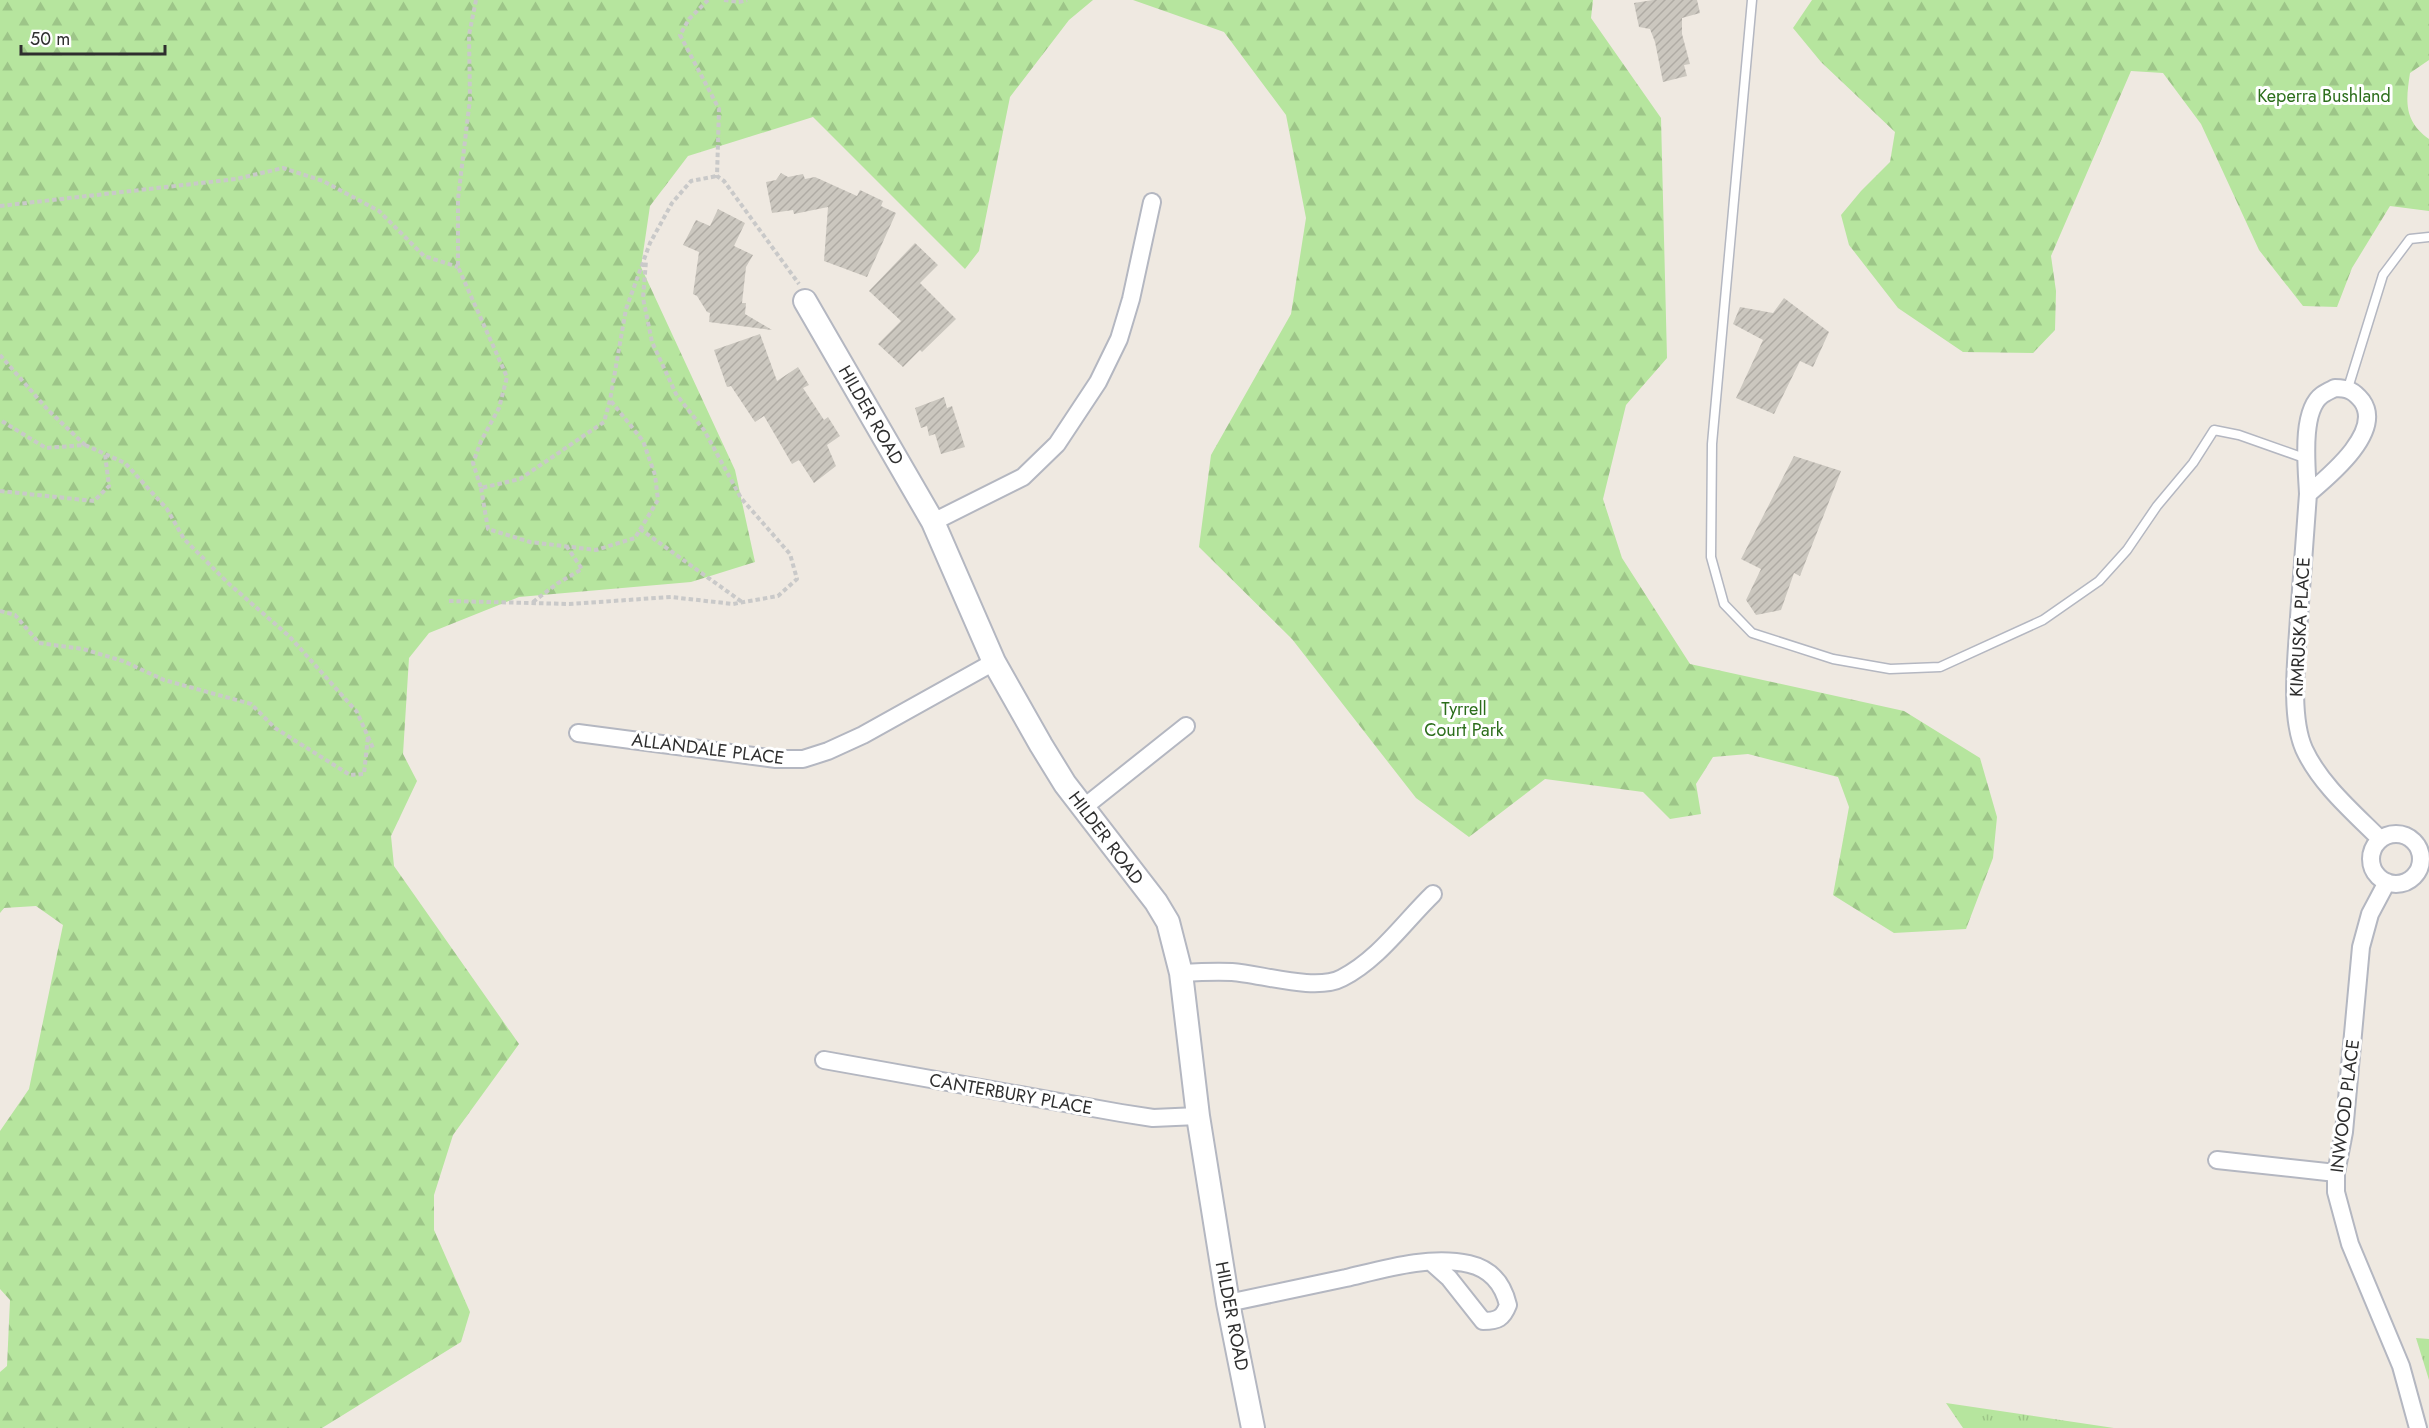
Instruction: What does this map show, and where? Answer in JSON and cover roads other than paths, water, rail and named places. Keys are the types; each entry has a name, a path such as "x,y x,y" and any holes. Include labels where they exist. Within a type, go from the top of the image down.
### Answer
{"street":[{"path":"933,522 1023,477 1057,444 1098,382 1119,339 1131,299 1152,202"},
{"name":"HILDER ROAD","path":"805,301 933,522 994,662 1041,745 1065,784 1168,922 1181,974 1198,1116 1228,1304 1253,1428"},
{"name":"KIMRUSKA PLACE","path":"2348,388 2335,388 2322,395 2312,407 2308,429 2308,494 2296,664 2296,704 2304,748 2335,794 2380,839"},
{"path":"2308,494 2342,464 2364,432 2365,405 2348,388"},
{"name":"ALLANDALE PLACE","path":"578,733 765,758 802,759 828,751 863,735 994,662"},
{"path":"1083,808 1186,726"},
{"path":"2391,834 2404,835 2425,854 2412,878 2400,884 2387,882 2376,875 2371,862 2372,850 2380,839 2391,834"},
{"name":"INWOOD PLACE","path":"2387,882 2370,915 2361,947 2345,1121 2336,1173 2336,1192 2350,1244 2401,1366 2418,1428"},
{"path":"1181,974 1233,972 1292,982 1339,980 1379,950 1433,894"},
{"name":"CANTERBURY PLACE","path":"824,1060 1131,1115 1152,1118 1198,1116"},
{"path":"2217,1160 2336,1173"},
{"path":"1228,1304 1371,1272 1431,1262 1451,1262 1471,1265 1488,1272 1499,1281 1506,1293 1508,1305 1504,1315 1497,1321 1484,1321 1449,1278 1431,1262"}],"lane":[{"path":"1752,0 1712,444 1710,514 1711,557 1725,604 1752,633 1833,659 1890,669 1940,667 2043,620 2099,581 2127,550 2157,506 2193,463 2214,430 2239,435 2307,459"},
{"path":"2348,388 2384,275 2410,239 2429,237"}],"park label":[{"name":"Keperra Bushland","path":"2324,96"},
{"name":"Tyrrell Court Park","path":"1464,719"}]}
